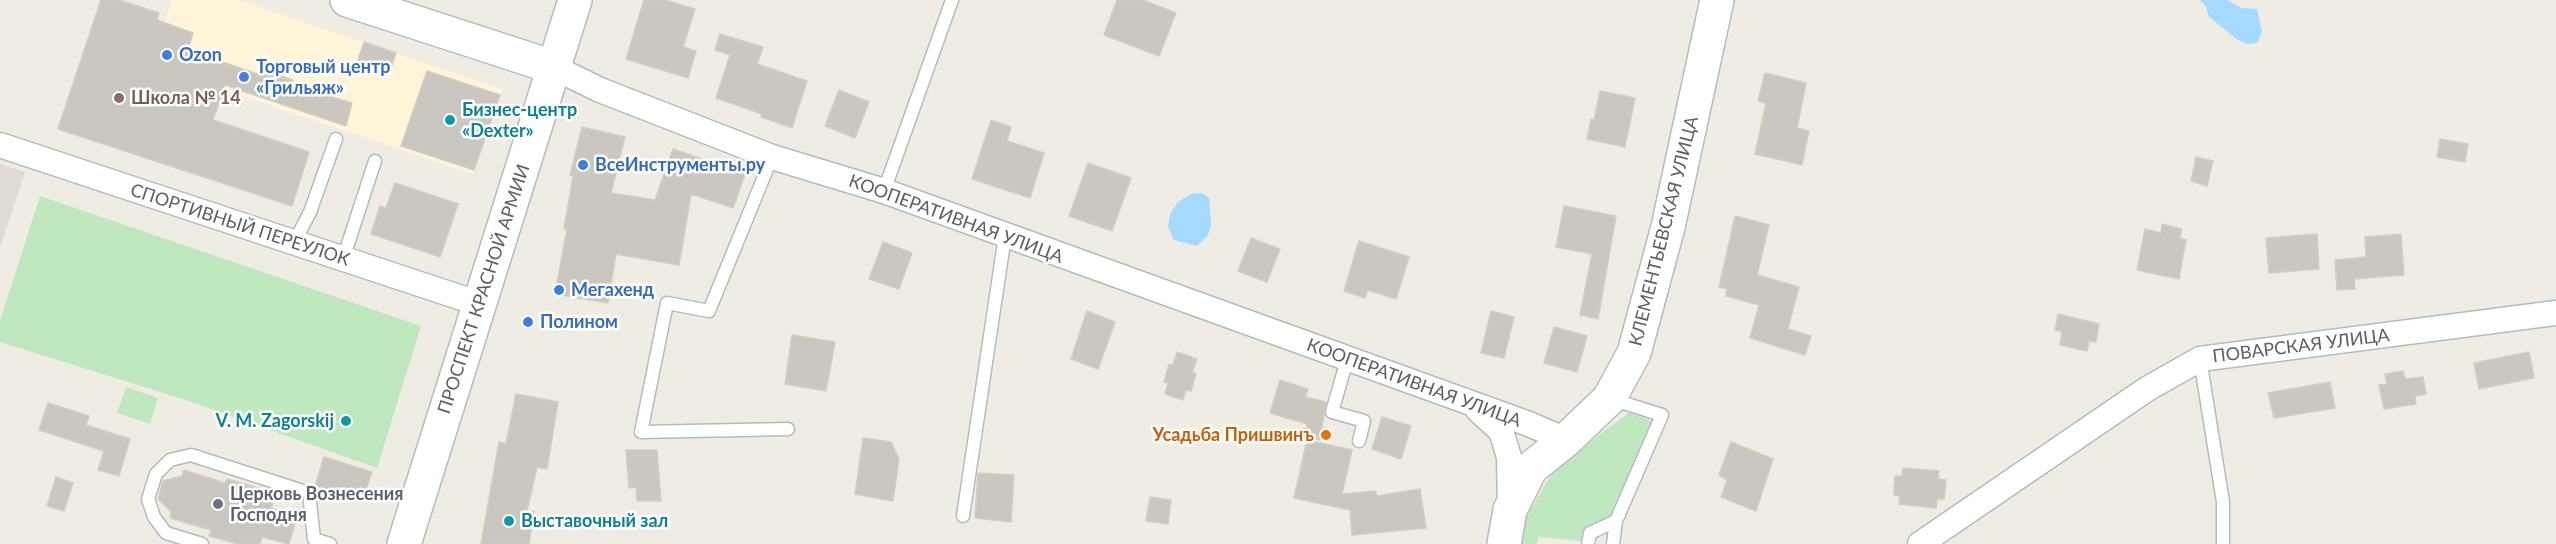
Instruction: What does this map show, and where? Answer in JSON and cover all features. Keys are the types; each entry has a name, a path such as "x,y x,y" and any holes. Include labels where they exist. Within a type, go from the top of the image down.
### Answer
{"street":[{"name":"КООПЕРАТИВНАЯ УЛИЦА","path":"347,0 553,67 600,90 772,157 884,191 1566,440"},
{"name":"ПРОСПЕКТ КРАСНОЙ АРМИИ","path":"404,544 575,0"},
{"name":"КЛЕМЕНТЬЕВСКАЯ УЛИЦА","path":"1503,544 1510,510 1531,468 1566,440 1609,399 1634,353 1668,228 1718,0"},
{"name":"СПОРТИВНЫЙ ПЕРЕУЛОК","path":"0,145 480,304"},
{"name":"ПОВАРСКАЯ УЛИЦА","path":"1920,544 2147,388 2200,359 2556,313"},
{"path":"1469,403 1501,431 1509,457 1510,510"}],"lane":[{"path":"884,191 952,0"},
{"path":"305,247 310,212 336,139"},
{"path":"772,157 709,311 667,303 641,432 788,429"},
{"path":"344,260 375,161"},
{"path":"963,516 1005,236"},
{"path":"2200,359 2223,502 2223,544"},
{"path":"1347,360 1332,412 1364,421 1359,441"},
{"path":"1609,399 1662,415 1616,521 1613,544"},
{"path":"202,544 166,533 154,517 148,499 156,474 170,460 191,455 309,493 311,541 330,544"},
{"path":"1588,544 1590,533 1616,521"}],"shaded area":[{"path":"172,0 239,0 502,89 473,174 151,65"},
{"path":"0,164 25,172 0,247"}],"green space":[{"path":"40,196 421,326 377,468 189,401 0,342 0,321"},
{"path":"126,387 158,398 150,424 117,413"},
{"path":"1629,413 1655,422 1613,516 1585,532 1580,541 1538,537 1537,544 1522,544 1524,521 1552,473"}],"water":[{"path":"2200,0 2227,0 2242,8 2257,9 2262,32 2257,43 2248,44 2238,40 2209,17 2206,6"},
{"path":"1202,193 1209,198 1211,225 1208,235 1197,246 1174,240 1168,227 1170,214 1178,202 1191,194"}],"building":[{"name":"Школа № 14","path":"101,0 119,0 159,13 157,20 193,33 188,50 260,75 262,69 293,80 292,85 352,103 346,126 225,85 213,120 309,152 292,206 58,129"},
{"path":"644,0 665,0 695,9 683,47 696,51 688,78 626,59"},
{"path":"1117,0 1143,0 1176,13 1159,56 1104,35"},
{"path":"720,34 763,47 757,64 807,81 792,128 761,117 762,114 716,98 730,55 715,50"},
{"path":"364,42 396,53 390,71 358,60"},
{"name":"Бизнес-центр «Dexter»","path":"427,71 500,95 474,170 401,146"},
{"path":"1765,73 1806,83 1797,128 1809,131 1802,165 1755,154 1766,103 1758,101"},
{"path":"839,90 869,102 855,138 825,126"},
{"path":"1600,91 1635,98 1625,147 1587,139"},
{"path":"991,120 1011,127 1007,141 1044,153 1030,198 972,179"},
{"path":"582,127 625,137 611,193 655,200 673,149 745,174 733,208 691,194 679,265 616,254 608,303 555,294 567,229 564,229 573,176 570,175"},
{"path":"2440,139 2468,144 2465,162 2437,157"},
{"path":"2196,157 2213,161 2207,186 2191,181"},
{"path":"1088,163 1131,178 1112,231 1069,216"},
{"path":"395,183 458,204 440,257 371,234 380,206 386,208"},
{"path":"1564,206 1616,216 1598,319 1580,315 1592,254 1556,247"},
{"path":"1735,216 1769,225 1757,275 1799,287 1788,329 1811,336 1805,355 1750,338 1759,305 1726,296 1727,289 1719,287"},
{"path":"2162,224 2182,229 2180,238 2186,240 2179,279 2137,270 2145,229 2161,233"},
{"path":"2317,234 2319,269 2269,273 2266,238"},
{"path":"2401,234 2404,275 2354,279 2355,289 2337,290 2335,260 2366,257 2365,237"},
{"path":"1251,238 1280,249 1267,282 1238,271"},
{"path":"1359,241 1409,257 1396,299 1368,290 1365,298 1344,291"},
{"path":"883,242 912,253 899,289 869,279"},
{"path":"1087,311 1115,322 1098,369 1071,359"},
{"path":"1491,311 1514,317 1504,358 1481,353"},
{"path":"2058,314 2099,324 2096,342 2089,341 2087,351 2060,345 2062,332 2055,330"},
{"path":"1554,327 1587,336 1577,372 1544,363"},
{"path":"792,335 835,342 826,391 785,384"},
{"path":"1177,352 1197,359 1192,372 1196,374 1191,391 1186,390 1183,400 1165,394 1168,383 1164,382 1169,364 1173,365"},
{"path":"2529,352 2534,378 2479,389 2474,363"},
{"path":"2403,371 2405,379 2423,377 2426,394 2415,396 2416,404 2384,409 2379,385 2387,384 2385,374"},
{"path":"1280,380 1308,389 1305,397 1326,402 1320,440 1304,437 1307,424 1270,413"},
{"path":"2330,382 2335,408 2274,418 2268,393"},
{"path":"516,394 558,402 547,469 537,467 527,511 534,512 529,544 481,544 499,442 506,444"},
{"path":"48,403 89,416 86,425 130,439 119,476 98,470 104,451 39,430"},
{"path":"1382,417 1411,426 1401,459 1372,449"},
{"path":"863,438 891,442 899,459 893,501 855,494"},
{"path":"1307,440 1352,450 1342,494 1376,491 1377,496 1420,489 1426,528 1352,535 1350,510 1294,498"},
{"path":"1731,442 1773,459 1756,511 1721,497 1727,480 1719,475"},
{"path":"626,450 657,450 661,501 637,501 636,487 629,488"},
{"path":"324,457 372,472 362,501 315,486"},
{"path":"1903,468 1939,471 1938,479 1946,480 1944,499 1937,499 1936,508 1899,504 1900,496 1894,495 1895,476 1902,476"},
{"name":"Церковь Вознесения Господня","path":"184,470 225,483 227,479 276,493 271,508 297,516 289,544 262,537 260,544 238,544 209,536 211,530 170,518 171,512 158,499 163,481 182,476"},
{"path":"978,473 1014,475 1011,522 975,518"},
{"path":"56,477 73,483 64,511 47,506"},
{"path":"1150,497 1171,500 1168,524 1146,521"}],"place":[{"name":"Ozon","path":"167,55"},
{"name":"Торговый центр «Грильяж»","path":"244,77"},
{"name":"Школа № 14","path":"119,98"},
{"name":"Бизнес-центр «Dexter»","path":"450,120"},
{"name":"ВсеИнструменты.ру","path":"583,165"},
{"name":"Мегахенд","path":"559,290"},
{"name":"Полином","path":"528,322"},
{"name":"V. M. Zagorskij","path":"346,421"},
{"name":"Усадьба Пришвинъ","path":"1326,435"},
{"name":"Церковь Вознесения Господня","path":"218,504"},
{"name":"Выставочный зал","path":"509,521"}]}
